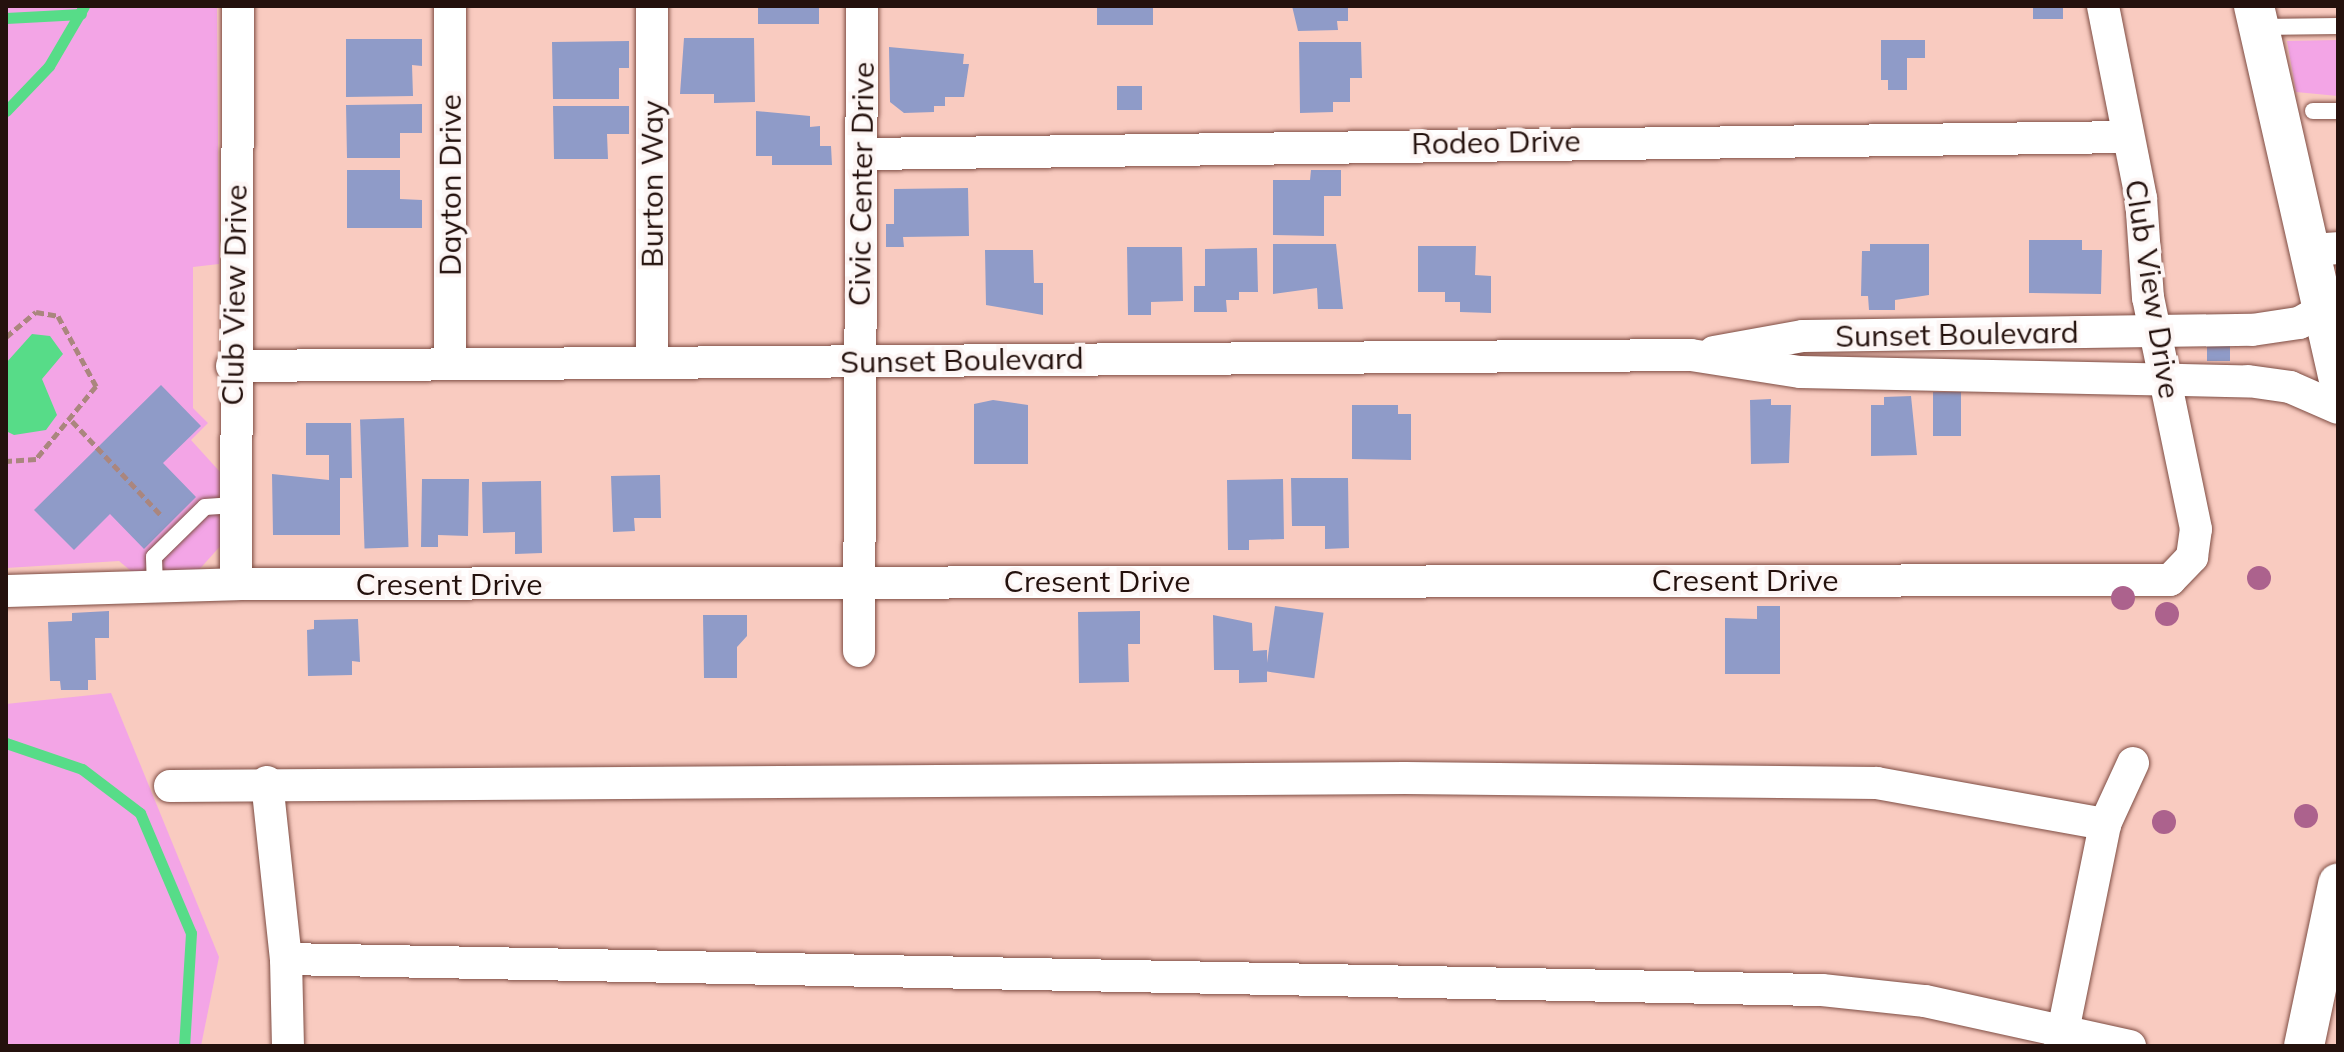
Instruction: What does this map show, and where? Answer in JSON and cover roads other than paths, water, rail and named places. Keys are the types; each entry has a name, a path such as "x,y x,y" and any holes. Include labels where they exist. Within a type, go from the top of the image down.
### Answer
{"street":[{"name":"Club View Drive","path":"236,584 232,366 238,6"},
{"name":"Dayton Drive","path":"450,6 450,363"},
{"name":"Burton Way","path":"652,6 652,361"},
{"name":"Civic Center Drive","path":"859,651 856,582 858,362 865,154 862,6"},
{"name":"Club View Drive","path":"2103,6 2141,198 2154,331 2196,529 2185,570"},
{"path":"2257,16 2325,249 2323,309 2338,377"},
{"name":"Rodeo Drive","path":"865,154 2127,137"},
{"name":"Sunset Boulevard","path":"232,366 1691,355 1803,336 2225,331 2284,327 2323,309"},
{"name":"Sunset Boulevard","path":"1691,355 1800,372 2222,379 2290,387 2338,408"},
{"name":"Cresent Drive","path":"6,591 236,584 2150,583 2185,570"},
{"path":"2061,1040 2105,824 2133,763"},
{"path":"170,786 267,782 1405,778 1877,783 2105,824"},
{"path":"267,782 286,959 288,1046"},
{"path":"2304,1046 2337,897"},
{"path":"286,959 1822,990 1925,1001 2061,1040 2130,1046"}],"lane":[{"path":"2257,16 2338,26"},
{"path":"2313,111 2338,111"},
{"path":"155,587 154,557 205,507 234,505"}],"waterway":[{"path":"6,111 49,66 84,6"},
{"path":"6,18 81,14"},
{"path":"6,743 82,769 140,813 191,933 184,1046"}]}
